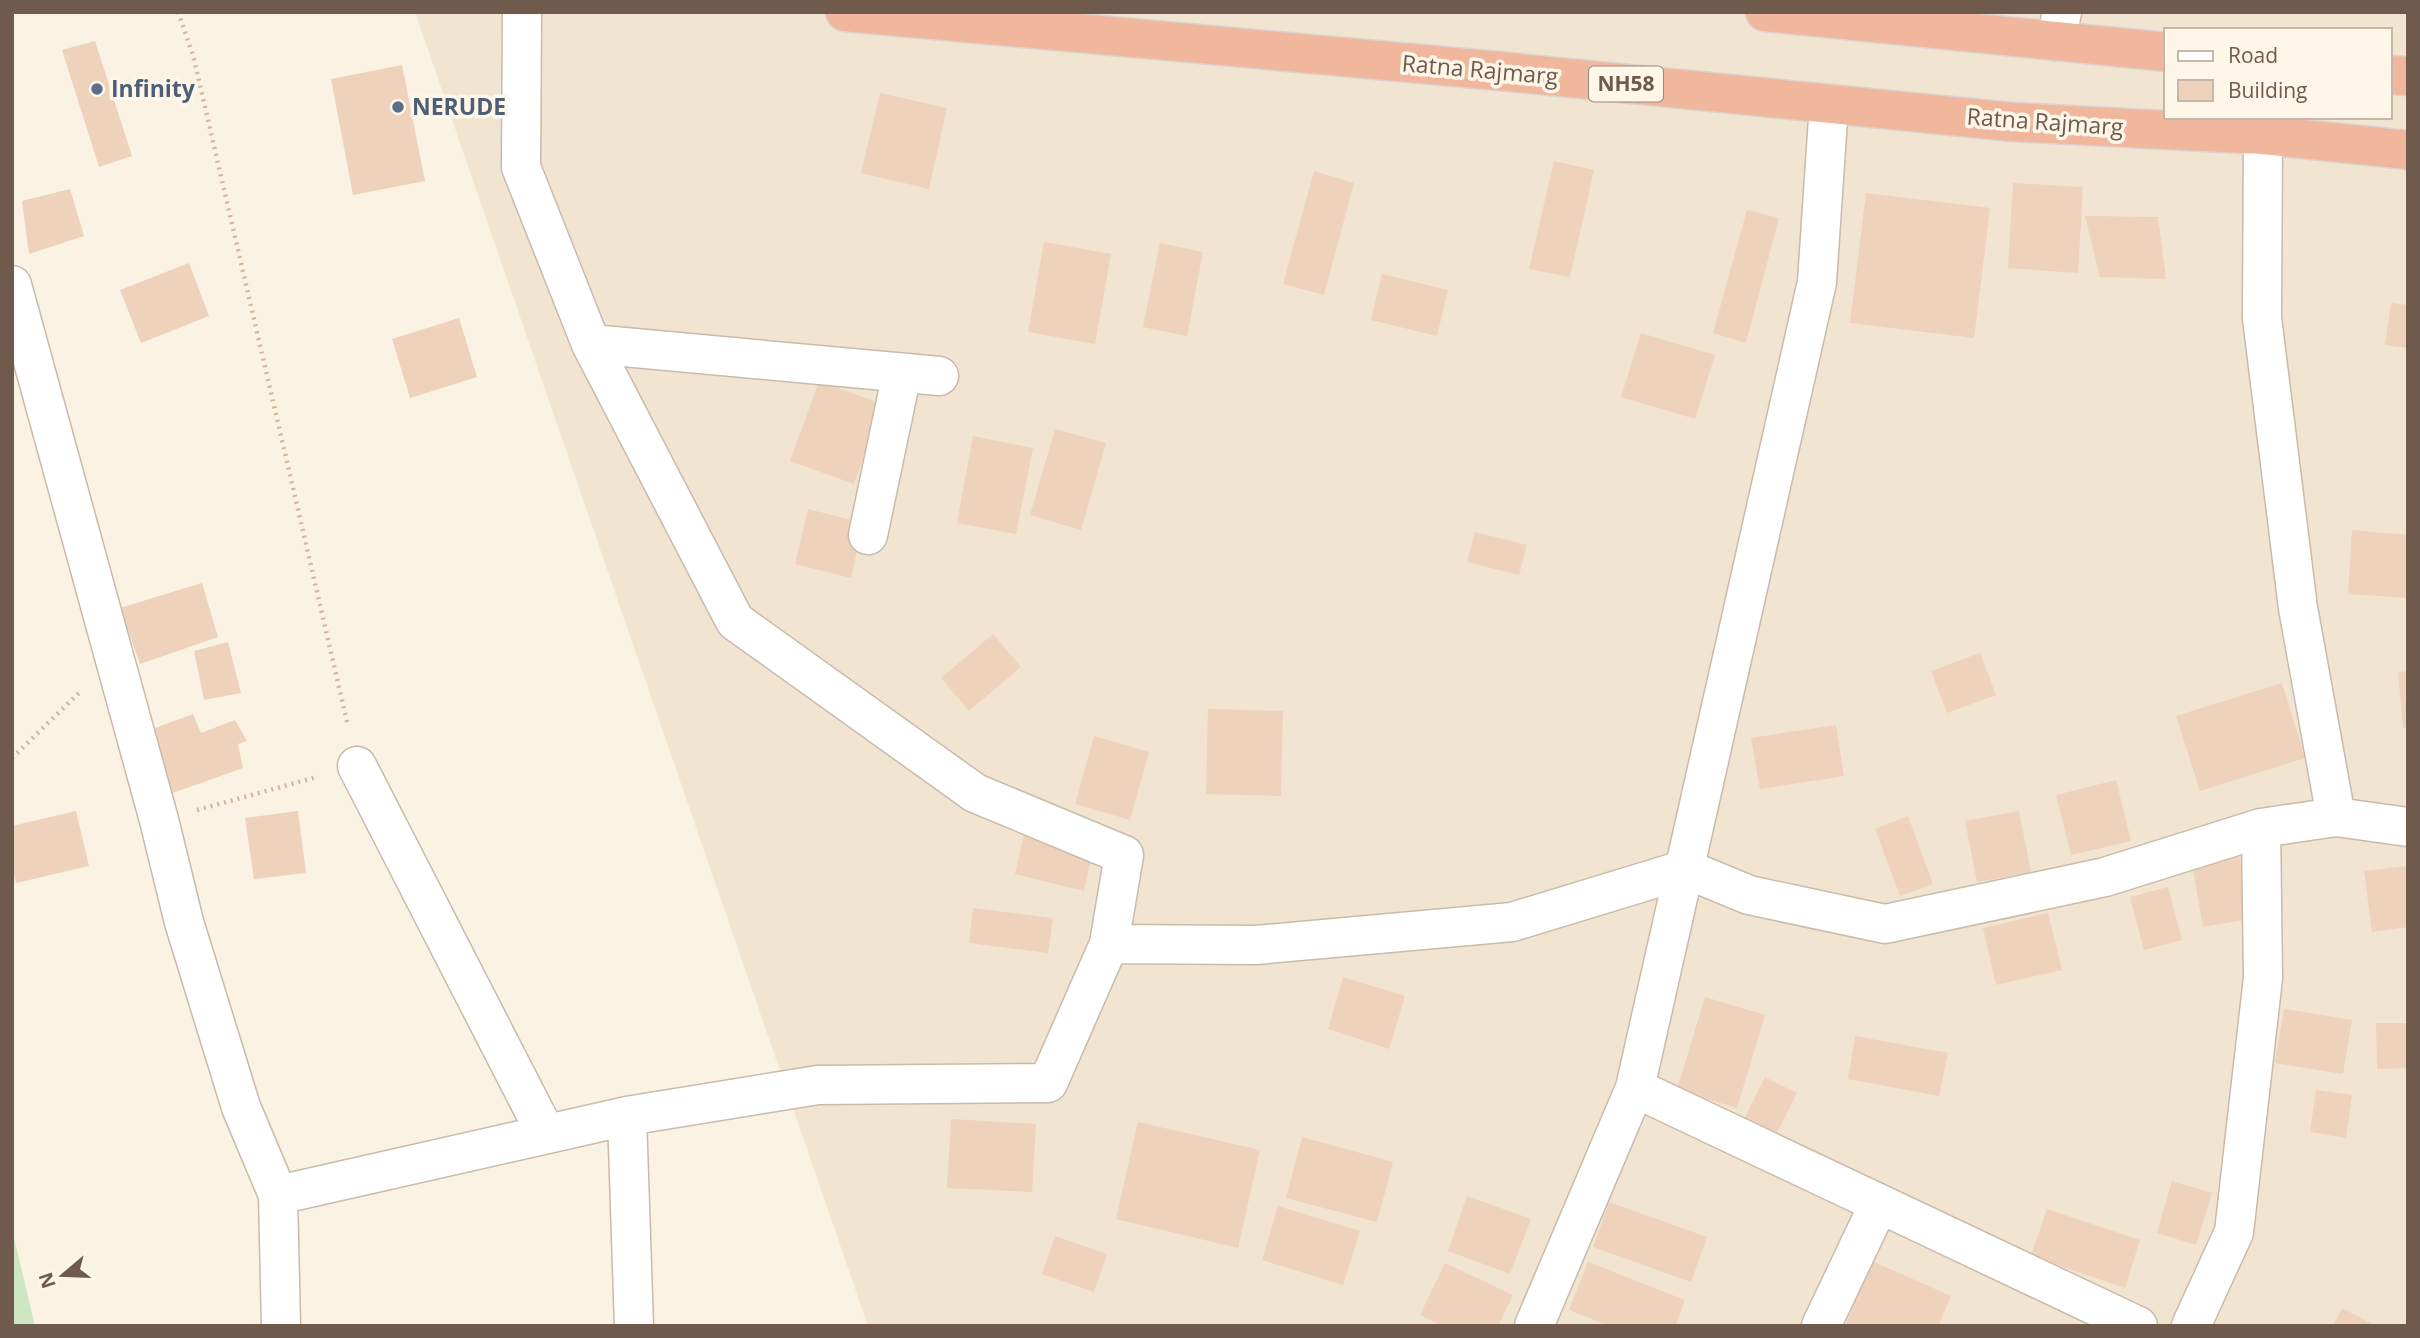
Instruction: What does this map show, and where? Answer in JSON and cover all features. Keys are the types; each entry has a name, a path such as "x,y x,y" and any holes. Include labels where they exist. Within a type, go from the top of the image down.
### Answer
{"highway":[{"name":"Ratna Rajmarg","path":"845,12 2012,122 2263,135 2408,150"},
{"path":"1765,12 2059,26 2164,52"}],"street":[{"path":"278,1195 627,1116 818,1085 1048,1083 1109,944 1124,856 975,793 735,621 591,344 521,167 522,12"},
{"path":"1534,1326 1635,1088 1817,282 1829,104"},
{"path":"2263,135 2262,318 2298,608 2336,817"},
{"path":"12,285 159,820 184,922 242,1107 278,1195 281,1326"},
{"path":"591,344 939,376"},
{"path":"868,535 902,373"},
{"path":"357,766 546,1134"},
{"path":"1109,944 1256,945 1512,922 1686,869 1749,895 1885,924 2105,877 2261,828 2336,817 2408,827"},
{"path":"2191,1326 2234,1232 2263,978 2261,828"},
{"path":"1635,1088 2138,1326"},
{"path":"627,1116 634,1326"},
{"path":"1821,1326 1879,1204"}],"path":[{"path":"159,820 357,766 193,55 178,12"},
{"path":"12,758 114,658"}],"shaded area":[{"path":"415,12 2408,12 2408,1326 868,1326"}],"green space":[{"path":"12,1229 35,1326 12,1326"}],"building":[{"path":"95,41 132,156 99,167 62,50"},
{"path":"402,65 425,181 353,195 331,79"},
{"path":"880,93 947,108 929,189 861,173"},
{"path":"1554,161 1594,170 1570,277 1529,269"},
{"path":"1314,171 1354,183 1324,295 1283,284"},
{"path":"2013,183 2083,187 2078,273 2008,268"},
{"path":"70,189 84,236 29,254 22,201"},
{"path":"1866,193 1990,208 1974,338 1850,323"},
{"path":"1747,210 1779,218 1746,343 1713,333"},
{"path":"2085,216 2158,217 2166,279 2100,277"},
{"path":"1044,242 1111,254 1095,344 1028,332"},
{"path":"1160,243 1203,252 1187,336 1143,327"},
{"path":"189,263 209,316 141,343 120,290"},
{"path":"1382,274 1448,290 1437,336 1371,320"},
{"path":"2391,303 2408,305 2408,348 2385,345"},
{"path":"459,318 477,377 410,398 392,339"},
{"path":"1641,333 1715,355 1695,419 1621,397"},
{"path":"819,381 882,404 854,484 790,461"},
{"path":"1055,429 1106,443 1081,530 1030,515"},
{"path":"973,436 1033,448 1016,534 957,523"},
{"path":"808,509 863,523 851,578 795,564"},
{"path":"2352,530 2408,535 2408,598 2348,594"},
{"path":"1475,532 1527,545 1519,575 1467,562"},
{"path":"202,583 218,637 140,664 120,608"},
{"path":"993,634 1021,667 969,711 941,678"},
{"path":"228,642 241,693 204,700 194,651"},
{"path":"1980,653 1996,695 1947,713 1931,671"},
{"path":"2408,671 2408,727 2403,728 2398,672"},
{"path":"2282,683 2305,758 2200,791 2176,716"},
{"path":"1208,709 1283,711 1281,796 1206,794"},
{"path":"193,714 201,733 235,720 247,741 238,744 243,768 170,794 155,728"},
{"path":"1836,725 1844,776 1760,789 1751,738"},
{"path":"1094,736 1149,752 1130,820 1075,804"},
{"path":"2116,780 2131,841 2071,855 2056,795"},
{"path":"76,811 89,866 16,883 12,867 12,826"},
{"path":"298,811 306,873 254,879 245,818"},
{"path":"2019,811 2031,872 1977,882 1965,821"},
{"path":"1908,816 1933,884 1900,896 1875,829"},
{"path":"1024,834 1093,850 1084,891 1015,874"},
{"path":"2239,854 2250,919 2203,927 2192,863"},
{"path":"2408,866 2408,927 2372,932 2364,871"},
{"path":"2168,887 2182,940 2144,950 2130,897"},
{"path":"973,908 1053,918 1048,953 969,943"},
{"path":"2048,913 2062,970 1996,985 1983,928"},
{"path":"1343,977 1405,996 1389,1049 1328,1029"},
{"path":"1705,997 1765,1015 1737,1108 1677,1090"},
{"path":"2284,1009 2352,1020 2343,1074 2275,1063"},
{"path":"2376,1023 2408,1023 2408,1068 2377,1069"},
{"path":"1855,1036 1948,1053 1939,1096 1848,1079"},
{"path":"1765,1077 1797,1093 1776,1135 1744,1119"},
{"path":"2316,1090 2352,1095 2346,1138 2310,1132"},
{"path":"951,1119 1036,1124 1032,1192 947,1188"},
{"path":"1138,1122 1260,1150 1238,1248 1116,1219"},
{"path":"1302,1137 1393,1162 1377,1222 1286,1198"},
{"path":"2172,1181 2212,1193 2196,1245 2157,1233"},
{"path":"1467,1196 1531,1219 1510,1274 1448,1251"},
{"path":"1609,1202 1707,1237 1691,1282 1593,1247"},
{"path":"1278,1206 1360,1231 1343,1285 1262,1260"},
{"path":"2047,1209 2140,1240 2125,1288 2031,1256"},
{"path":"1055,1236 1107,1254 1094,1292 1042,1274"},
{"path":"1872,1261 1951,1296 1938,1326 1845,1326"},
{"path":"1588,1262 1685,1300 1675,1326 1609,1326 1569,1310"},
{"path":"1445,1263 1513,1295 1498,1326 1442,1326 1420,1315"},
{"path":"2342,1308 2376,1326 2333,1326"}],"place":[{"name":"Infinity","path":"97,89"},
{"name":"NERUDE","path":"398,107"}]}
